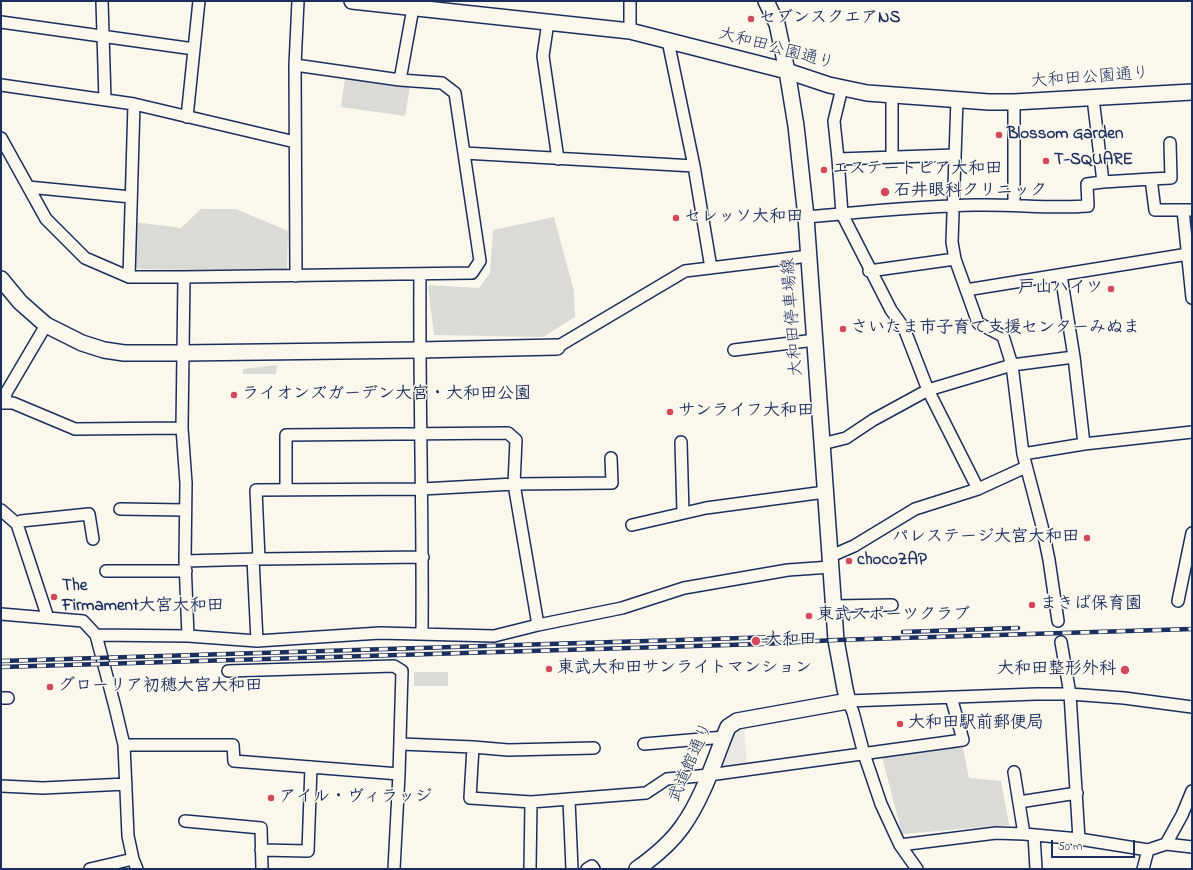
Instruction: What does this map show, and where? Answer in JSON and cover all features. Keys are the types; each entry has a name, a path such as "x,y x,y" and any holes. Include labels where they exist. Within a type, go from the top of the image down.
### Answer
{"street":[{"path":"102,1 106,100"},
{"path":"186,117 199,1"},
{"path":"296,276 295,65 298,1"},
{"name":"大和田公園通り","path":"352,1 630,31 787,71 867,94 1014,102 1192,92"},
{"path":"630,1 630,31"},
{"name":"大和田停車場線","path":"766,1 777,24 787,71 796,126 806,217 836,634 848,701"},
{"path":"400,80 412,8"},
{"path":"1,22 194,49"},
{"path":"548,22 543,56 558,159"},
{"path":"668,41 694,166 711,268"},
{"path":"1,138 46,219 85,258 129,277 472,273 480,261 455,94 442,83 400,80 295,65"},
{"path":"1,85 134,104 295,142"},
{"path":"842,88 834,121 842,214 869,271 891,310 904,328 928,390 978,489"},
{"path":"892,96 892,157"},
{"path":"1093,98 1103,182"},
{"path":"957,100 952,242 955,259 978,323 1004,336 1012,365 1023,454 1042,526 1049,560 1058,621"},
{"path":"1014,102 1014,205"},
{"path":"129,277 134,104"},
{"path":"806,217 953,206 1014,205 1064,208 1088,206 1087,184 1171,178 1170,143"},
{"path":"464,152 558,159 694,166"},
{"path":"838,159 955,155"},
{"path":"1151,179 1155,210 1187,210 1188,254 1192,298"},
{"path":"28,186 131,197"},
{"path":"966,290 1188,254"},
{"path":"1,279 20,302 46,325 82,343 104,350 124,353 557,347 685,271 809,256"},
{"path":"869,271 955,259"},
{"path":"420,274 419,350 423,557 422,634"},
{"path":"1062,275 1074,357 1084,444"},
{"path":"184,277 182,428 186,483 185,510 188,636"},
{"path":"46,325 3,397 13,403 75,429 182,428"},
{"path":"734,350 815,340"},
{"path":"822,444 846,438 874,420 928,390 1012,365 1074,357"},
{"path":"1023,454 1084,444 1192,432"},
{"path":"286,490 286,435 508,433 516,440 514,484 538,625"},
{"path":"681,442 683,513"},
{"path":"257,641 256,490 422,489 514,484 612,483 611,458"},
{"path":"96,635 188,636 257,641 380,633 494,636 538,625 622,608 684,588 831,562 876,531 915,509 978,489 1026,467"},
{"path":"632,525 706,508 825,492"},
{"path":"120,509 185,510"},
{"path":"1,510 17,524 48,618"},
{"path":"17,524 21,521 90,514 93,539"},
{"path":"1178,601 1192,533"},
{"path":"106,571 186,566 256,559 423,557"},
{"path":"834,606 892,605"},
{"path":"1,614 84,621 96,635 124,745 128,836 135,864 90,869"},
{"path":"1061,642 1070,694 1079,840"},
{"path":"228,671 394,666 402,671 401,744 394,869"},
{"path":"917,869 900,845 881,804 864,754 853,712 848,701 1070,694 1124,698 1192,707"},
{"path":"473,747 470,798 531,802 646,793 667,779 709,775 963,740 951,697"},
{"name":"武道館通り","path":"637,869 660,851 682,827 699,798 728,728 737,721 848,701"},
{"path":"644,744 724,737"},
{"path":"401,744 508,750 594,748"},
{"path":"124,745 233,745 234,761 399,774"},
{"path":"261,850 308,851 312,767"},
{"path":"1014,772 1019,802 1029,834 1036,869"},
{"path":"1,786 43,788 126,784"},
{"path":"1166,844 1182,815 1192,791"},
{"path":"1019,802 1077,793"},
{"path":"569,800 572,869"},
{"path":"530,869 531,802"},
{"path":"185,821 260,828 262,869"},
{"path":"900,845 996,833 1029,834 1148,850 1166,844 1192,847"},
{"path":"1143,869 1148,850"},
{"path":"587,869 592,866 594,869"}],"shaded area":[{"path":"345,77 410,87 405,116 341,107"},
{"path":"201,209 236,209 288,231 287,269 186,270 142,269 133,267 135,222 181,228"},
{"path":"554,217 574,291 575,317 543,337 434,335 428,285 479,288 490,273 493,230"},
{"path":"277,365 276,374 243,374 243,369"},
{"path":"414,672 448,672 448,686 414,686"},
{"path":"744,727 747,767 722,770 720,767 736,731"},
{"path":"940,747 963,748 969,778 1001,781 1009,825 902,834 882,757"}],"railway":[{"path":"903,632 1018,628"},
{"path":"1,667 761,644 836,640 1192,629"},
{"path":"1,661 775,637"}],"place":[{"name":"セブンスクエアNS","path":"751,19"},
{"name":"Blossom Garden","path":"999,135"},
{"name":"T-SQUARE","path":"1046,161"},
{"name":"エステートピア大和田","path":"824,170"},
{"name":"石井眼科クリニック","path":"885,192"},
{"name":"セレッソ大和田","path":"676,218"},
{"name":"戸山ハイツ","path":"1111,289"},
{"name":"さいたま市子育て支援センターみぬま","path":"843,329"},
{"name":"ライオンズガーデン大宮・大和田公園","path":"234,395"},
{"name":"サンライフ大和田","path":"670,412"},
{"name":"パレステージ大宮大和田","path":"1087,538"},
{"name":"chocoZAP","path":"849,561"},
{"name":"The Firmament大宮大和田","path":"54,597"},
{"name":"まきば保育園","path":"1032,605"},
{"name":"東武スポーツクラブ","path":"809,616"},
{"name":"大和田","path":"756,641"},
{"name":"東武大和田サンライトマンション","path":"549,669"},
{"name":"大和田整形外科","path":"1125,670"},
{"name":"グローリア初穂大宮大和田","path":"50,687"},
{"name":"大和田駅前郵便局","path":"900,724"},
{"name":"アイル・ヴィラッジ","path":"271,798"}]}
